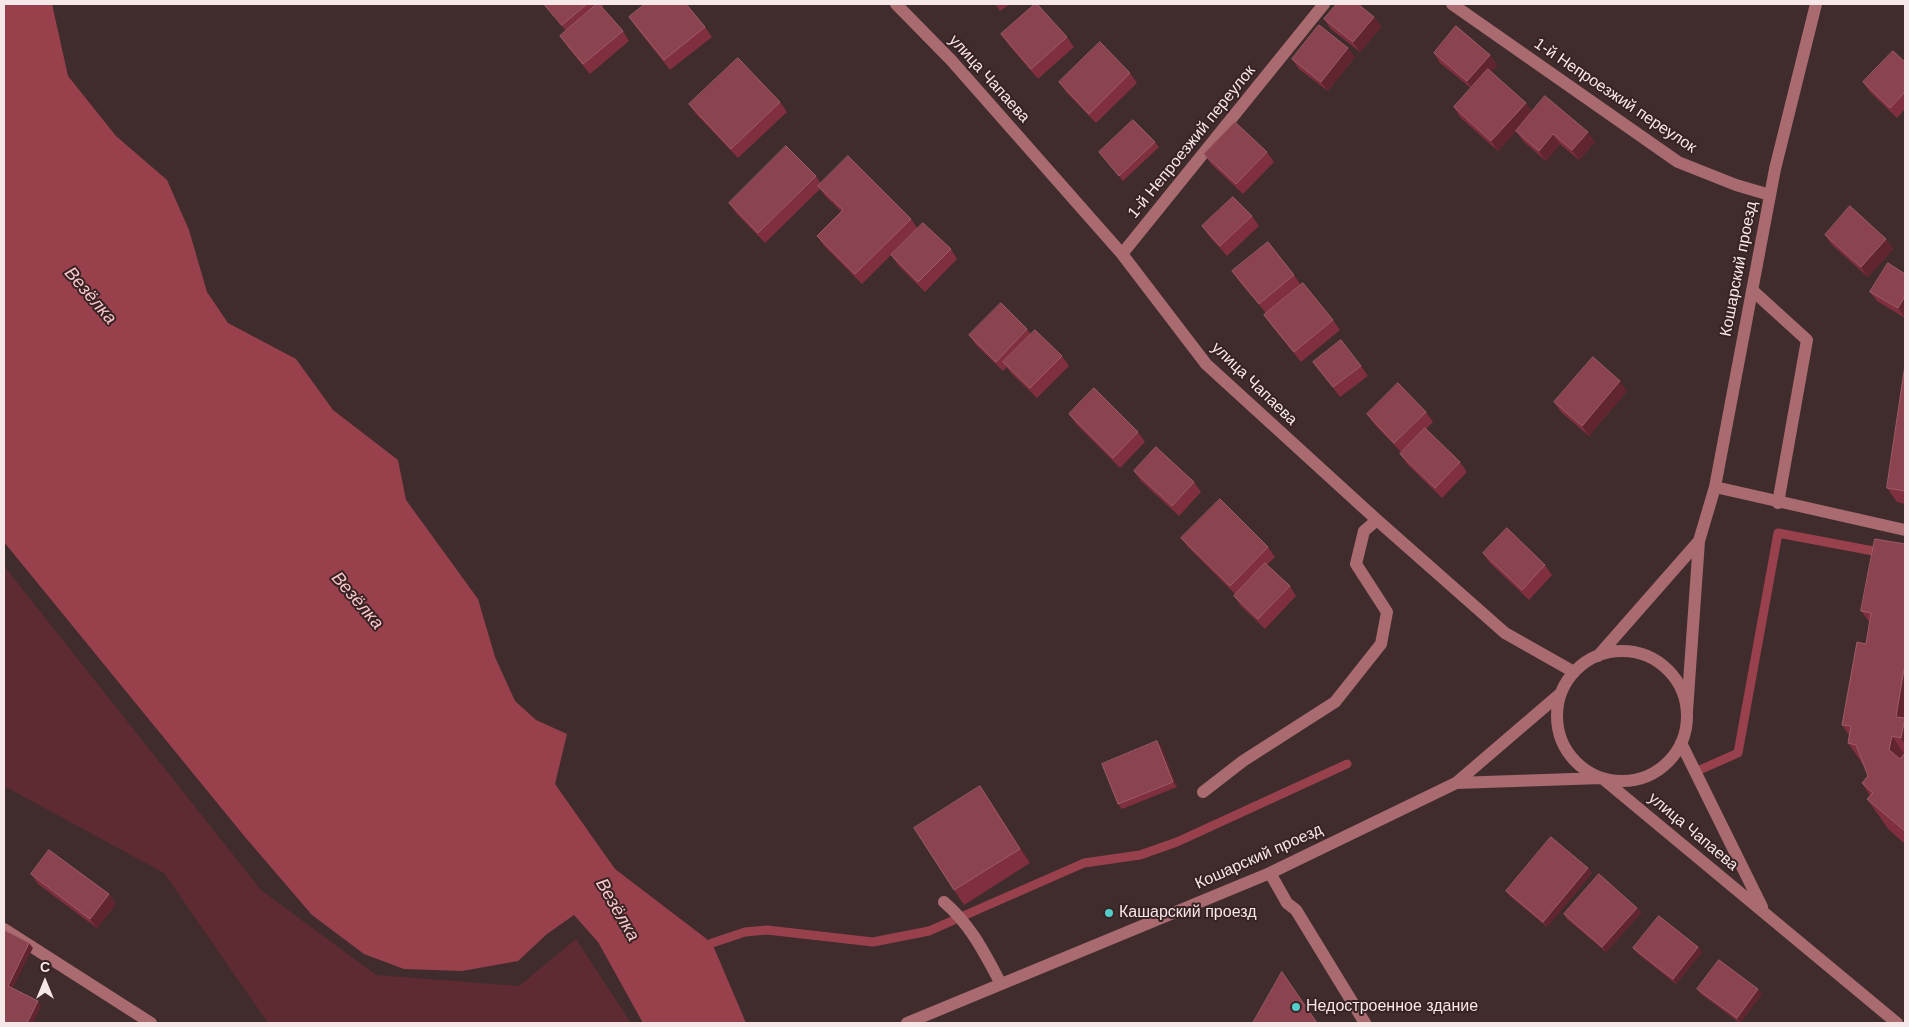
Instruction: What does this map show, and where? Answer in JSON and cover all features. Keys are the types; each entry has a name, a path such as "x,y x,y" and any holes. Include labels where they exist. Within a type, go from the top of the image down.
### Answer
{"street":[{"name":"улица Чапаева","path":"896,4 951,60 1122,254 1206,364 1377,520 1505,633 1574,672"},
{"name":"1-й Непроезжий переулок","path":"1122,254 1324,4"},
{"name":"1-й Непроезжий переулок","path":"1452,4 1678,162 1736,185 1770,195"},
{"name":"Кошарский проезд","path":"1687,711 1699,541 1714,487 1770,195 1816,4"},
{"path":"1752,290 1807,340 1778,503"},
{"path":"1714,487 1778,503 1905,530"},
{"path":"1202,792 1243,761 1334,702 1381,644 1386,612 1356,564 1364,531 1377,520"},
{"name":"Кошарский проезд","path":"1598,656 1699,541"},
{"path":"1618,651 1631,652 1657,661 1672,674 1679,686 1687,711 1686,728 1681,743 1671,759 1656,771 1639,779 1620,781 1602,778 1583,768 1568,753 1559,734 1557,713 1561,693 1574,672 1585,662 1598,656 1618,651"},
{"name":"Кошарский проезд","path":"907,1023 1270,873 1456,783 1561,693"},
{"name":"улица Чапаева","path":"1681,743 1764,912"},
{"name":"улица Чапаева","path":"1602,778 1896,1023"},
{"name":"Кошарский проезд","path":"1456,783 1602,778"},
{"path":"1270,873 1287,903 1296,910 1365,1023"},
{"path":"944,902 955,911 983,947 1001,984"},
{"path":"4,929 152,1023"}],"shaded area":[{"path":"4,566 261,890 376,975 519,986 576,939 631,1023 268,1023 164,873 4,786"}],"water":[{"name":"Везёлка","path":"4,4 52,4 68,76 116,136 167,180 189,230 207,292 228,323 296,359 333,410 398,460 406,500 478,599 495,657 515,701 536,720 567,734 555,784 615,869 712,943 746,1023 643,1023 598,942 574,915 547,934 518,961 462,971 404,969 364,954 312,915 245,837 4,542"}],"building":[{"path":"544,4 587,4 562,25"},
{"path":"597,4 623,31 583,64 560,36"},
{"path":"645,4 686,4 705,27 664,60 629,17"},
{"path":"1035,4 1067,37 1031,69 1001,34"},
{"path":"1337,4 1358,4 1374,17 1353,42 1324,19"},
{"path":"1319,25 1348,48 1321,82 1292,59"},
{"path":"1456,26 1490,55 1467,81 1434,53"},
{"path":"1100,42 1130,73 1089,114 1059,82"},
{"path":"1893,51 1905,62 1905,92 1890,108 1863,82"},
{"path":"738,58 780,102 731,149 689,104"},
{"path":"1488,69 1526,103 1491,141 1454,107"},
{"path":"1545,96 1588,132 1572,150 1553,134 1539,151 1516,131"},
{"path":"1133,120 1155,142 1119,176 1099,152"},
{"path":"1235,122 1267,152 1236,184 1204,154"},
{"path":"786,146 816,176 758,233 729,203"},
{"path":"848,156 911,219 855,274 817,236 843,210 818,186"},
{"path":"1233,197 1252,216 1220,246 1202,226"},
{"path":"1850,206 1886,239 1861,267 1825,235"},
{"path":"923,223 951,249 918,282 891,255"},
{"path":"1268,242 1294,275 1259,304 1232,271"},
{"path":"1888,263 1905,274 1905,296 1898,308 1870,292"},
{"path":"1303,283 1333,320 1294,352 1264,315"},
{"path":"1001,303 1027,329 996,362 969,335"},
{"path":"1035,330 1062,356 1030,388 1003,362"},
{"path":"1341,340 1361,366 1333,387 1313,362"},
{"path":"1593,357 1620,381 1582,426 1554,402"},
{"path":"1905,365 1905,491 1887,488"},
{"path":"1398,383 1426,412 1394,443 1367,414"},
{"path":"1094,388 1138,432 1113,458 1069,414"},
{"path":"1425,428 1460,462 1435,488 1400,454"},
{"path":"1156,447 1194,482 1172,506 1134,471"},
{"path":"1220,499 1268,547 1230,586 1181,538"},
{"path":"1507,528 1545,565 1522,590 1483,553"},
{"path":"1875,539 1905,544 1905,669 1896,717 1905,718 1901,738 1892,736 1889,750 1900,759 1905,753 1905,831 1867,799 1873,793 1862,783 1868,776 1856,745 1848,743 1851,726 1842,725 1857,642 1866,644 1871,613 1861,611"},
{"path":"1265,563 1290,586 1258,619 1234,596"},
{"path":"1157,741 1173,782 1118,804 1102,764"},
{"path":"980,786 1020,849 954,890 914,828"},
{"path":"1551,837 1588,868 1543,922 1506,891"},
{"path":"49,850 109,894 90,919 31,874"},
{"path":"1599,874 1637,908 1602,947 1564,914"},
{"path":"1659,916 1698,947 1673,979 1633,948"},
{"path":"4,930 29,943 8,986 38,1001 27,1023 4,1023"},
{"path":"1719,960 1758,989 1737,1018 1697,989"},
{"path":"1282,972 1317,1023 1253,1023"}],"waterway":[{"path":"1695,772 1738,753 1778,533 1905,557"},
{"path":"712,943 745,932 767,930 873,942 929,931 1084,863 1140,855 1177,842 1347,764"}],"place":[{"name":"Кашарский проезд","path":"1109,913"},
{"name":"Недостроенное здание","path":"1296,1007"}]}
